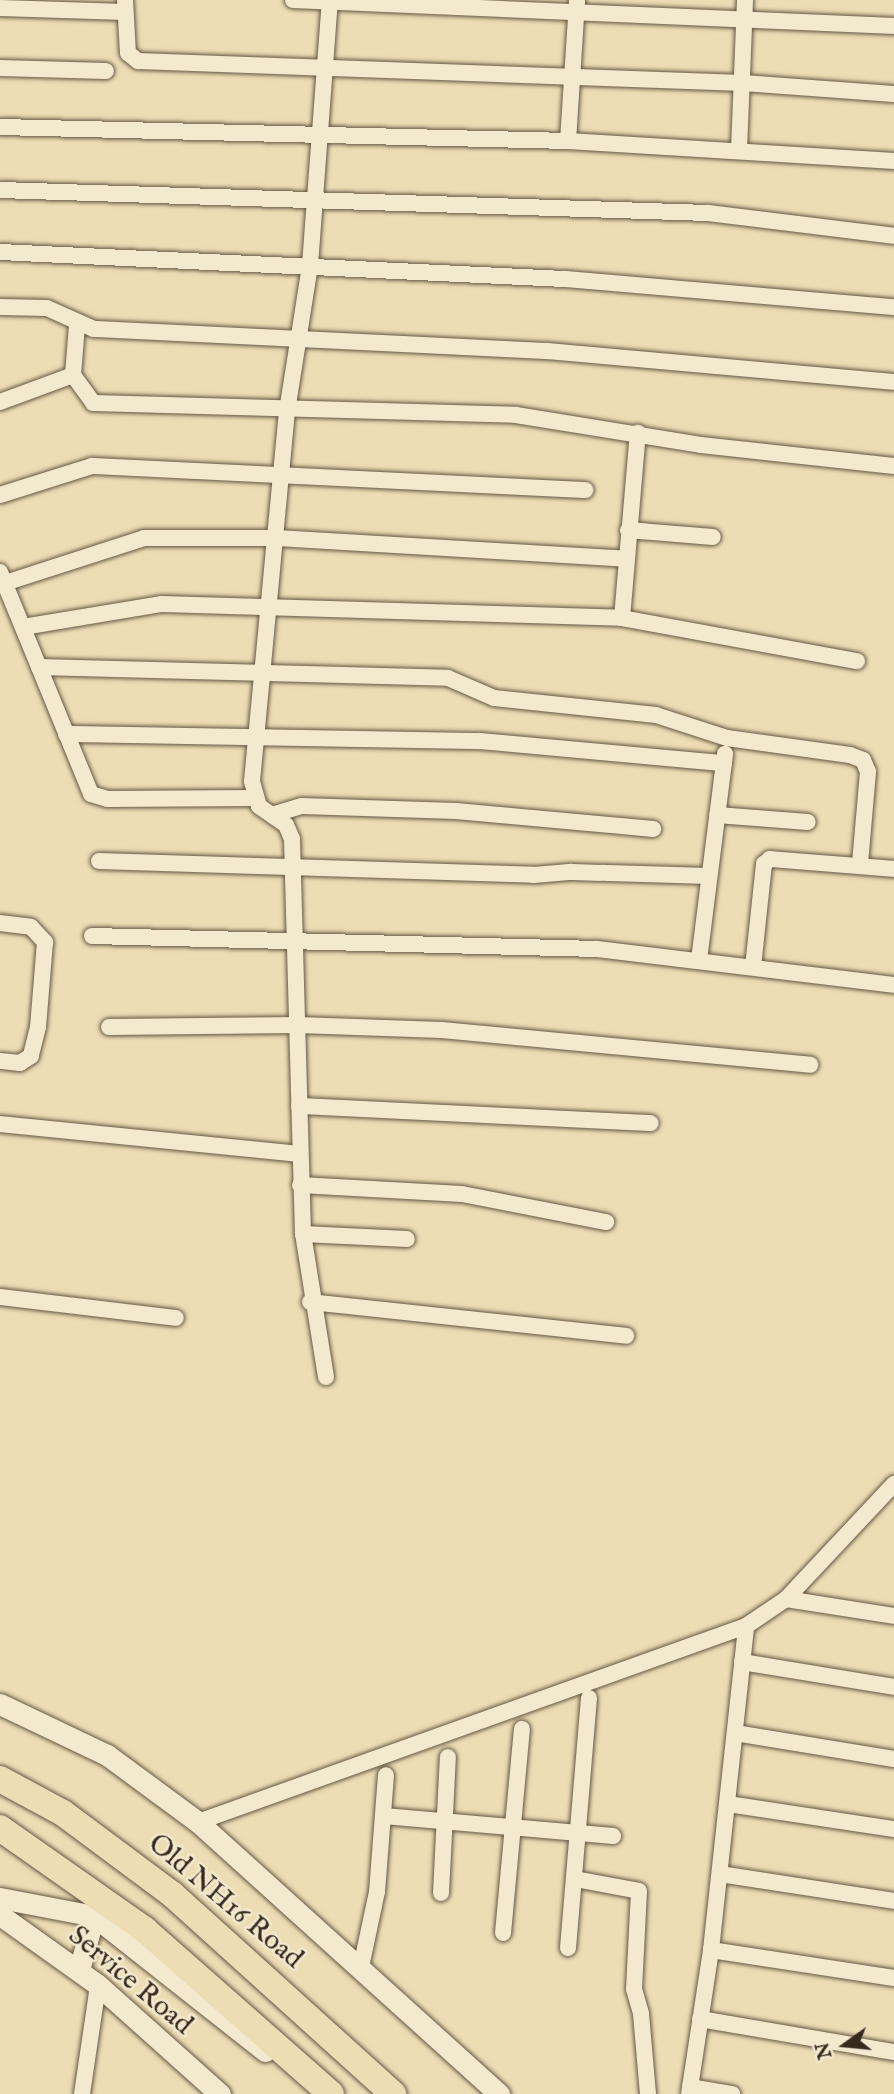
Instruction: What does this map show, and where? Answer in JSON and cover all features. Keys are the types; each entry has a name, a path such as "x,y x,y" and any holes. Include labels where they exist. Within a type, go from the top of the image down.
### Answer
{"main road":[{"name":"Old NH16 Road","path":"0,1779 63,1813 173,1895 393,2094"},
{"path":"0,1828 145,1930 331,2094"}],"street":[{"path":"293,0 577,6 894,26"},
{"path":"739,150 745,0"},
{"path":"254,798 261,671 277,538 287,411 310,265 330,1"},
{"path":"0,8 125,6 128,53 138,61 743,83 894,94"},
{"path":"568,141 577,6"},
{"path":"0,68 106,71"},
{"path":"0,127 568,141 894,161"},
{"path":"0,190 708,212 894,236"},
{"path":"0,252 310,265 729,290 894,307"},
{"path":"0,307 47,308 77,325 547,351 894,383"},
{"path":"77,325 73,375 93,403 287,411 516,415 701,445 894,466"},
{"path":"0,402 73,375"},
{"path":"622,618 638,433"},
{"path":"0,495 92,466 282,472 585,490"},
{"path":"628,530 713,537"},
{"path":"326,1377 310,1302 303,1234 294,941 295,868 286,825 254,798 97,798 90,794 1,576 144,538 277,538 626,559"},
{"path":"23,627 162,604 270,605 622,618 857,661"},
{"path":"39,667 448,678 494,698 656,715 727,738 863,760 869,772 860,864"},
{"path":"66,734 480,741 724,763"},
{"path":"699,960 727,738"},
{"path":"272,815 302,806 418,810 653,829"},
{"path":"717,815 808,822"},
{"path":"753,967 764,864 780,856 894,869"},
{"path":"99,861 295,868 709,876"},
{"path":"0,923 31,927 45,942 38,1027 31,1056 20,1063 0,1061"},
{"path":"92,936 597,949 894,985"},
{"path":"109,1027 298,1025 442,1030 810,1065"},
{"path":"299,1106 650,1123"},
{"path":"0,1124 299,1154"},
{"path":"300,1185 462,1194 606,1222"},
{"path":"303,1234 407,1239"},
{"path":"0,1297 176,1318"},
{"path":"310,1302 626,1336"},
{"path":"198,1822 747,1626 786,1600 894,1484"},
{"path":"786,1600 894,1616"},
{"path":"732,2094 690,2090 711,1950 747,1626"},
{"path":"743,1662 894,1687"},
{"path":"568,1948 580,1833 589,1698"},
{"path":"0,1704 107,1755 198,1822 499,2094"},
{"path":"503,1933 522,1729"},
{"path":"735,1733 894,1759"},
{"path":"441,1893 448,1757"},
{"path":"361,1968 377,1892 386,1775"},
{"path":"728,1804 894,1829"},
{"path":"384,1816 513,1824 613,1836"},
{"path":"720,1874 894,1901"},
{"path":"575,1879 639,1891 634,1989 641,2014 648,2094"},
{"path":"0,1898 94,1916 323,2094"},
{"name":"Service Road","path":"0,1914 98,1985 220,2094"},
{"path":"79,1970 94,1916"},
{"path":"711,1950 894,1978"},
{"path":"82,2094 98,1985"},
{"path":"700,2020 894,2052"}]}
